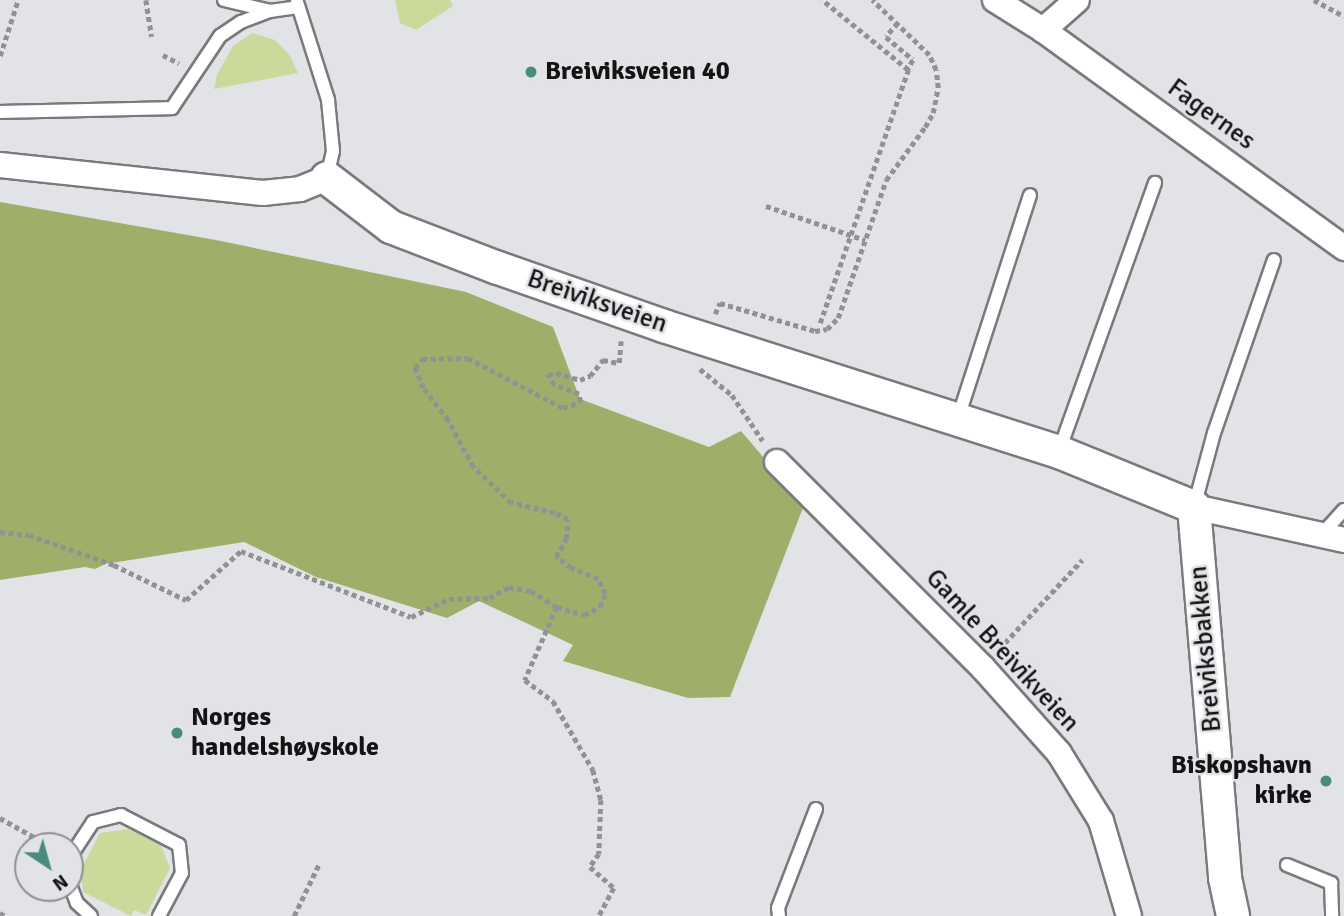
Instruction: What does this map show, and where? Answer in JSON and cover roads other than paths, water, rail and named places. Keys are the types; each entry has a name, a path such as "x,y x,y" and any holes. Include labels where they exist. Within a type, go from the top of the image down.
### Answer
{"street":[{"name":"Fagernes","path":"995,0 1043,30 1344,248"},
{"path":"1043,30 1077,0"},
{"path":"0,165 263,193 300,189 327,178"},
{"name":"Breiviksveien","path":"327,178 390,227 486,264 664,326 1059,452 1194,507"},
{"name":"Gamle Breivikveien","path":"777,462 983,668 1059,753 1101,821 1129,916"},
{"path":"1194,507 1334,537"},
{"name":"Breiviksbakken","path":"1194,507 1225,878 1233,916"}],"lane":[{"path":"224,0 270,11"},
{"path":"0,112 172,108 220,36 241,22 297,4 328,100 333,151 327,178"},
{"path":"1059,452 1155,183"},
{"path":"958,419 1030,195"},
{"path":"1194,507 1214,433 1273,260"},
{"path":"1334,537 1344,510"},
{"path":"779,916 778,908 816,809"},
{"path":"84,836 93,822 121,815 179,845 182,873 159,916"},
{"path":"1287,865 1331,883 1332,916"},
{"path":"77,902 91,916"}],"place":[{"name":"Breiviksveien 40","path":"531,72"},
{"name":"Norges handelshøyskole","path":"177,733"},
{"name":"Biskopshavn kirke","path":"1326,781"}]}
